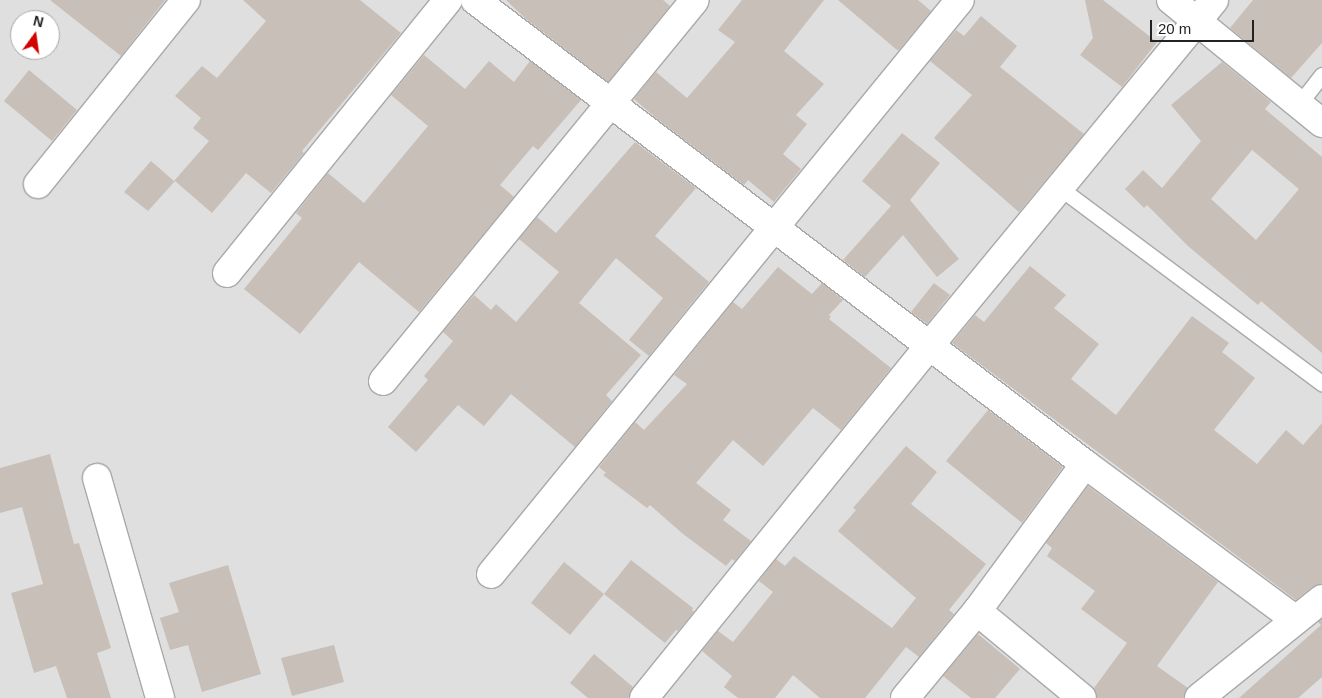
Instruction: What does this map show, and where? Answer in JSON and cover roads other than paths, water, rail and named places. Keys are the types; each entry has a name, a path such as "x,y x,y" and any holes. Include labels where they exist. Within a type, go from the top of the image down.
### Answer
{"street":[{"path":"38,184 186,0"},
{"path":"227,273 448,0"},
{"path":"474,0 929,346 1296,620"},
{"path":"383,381 695,0"},
{"path":"491,574 960,0"},
{"path":"1171,0 1322,123"},
{"path":"644,698 929,346 1214,0"},
{"path":"905,698 977,611 1086,464"},
{"path":"97,478 160,698"},
{"path":"1199,698 1322,599"},
{"path":"977,611 1082,698"}],"lane":[{"path":"1299,104 1322,75"},
{"path":"1060,188 1322,383"}]}
